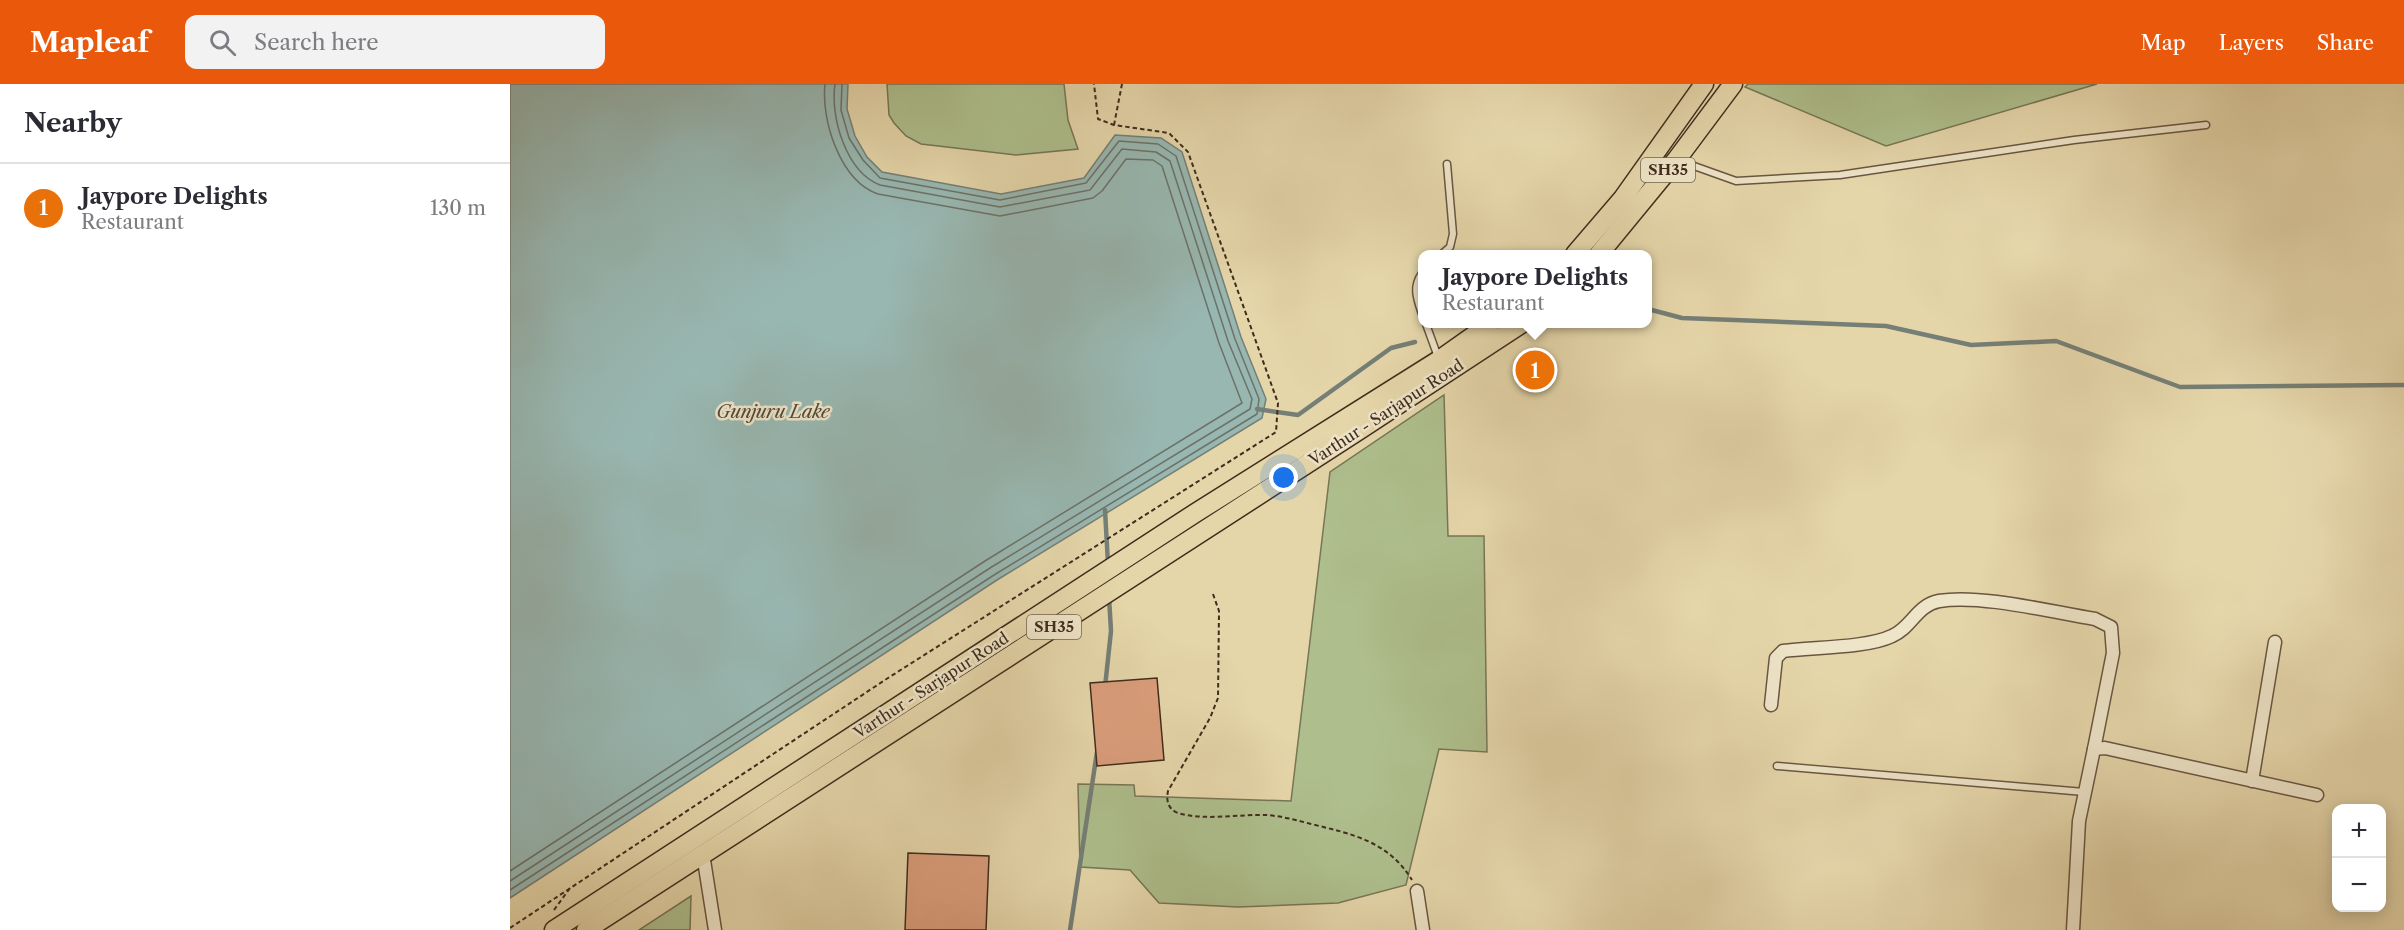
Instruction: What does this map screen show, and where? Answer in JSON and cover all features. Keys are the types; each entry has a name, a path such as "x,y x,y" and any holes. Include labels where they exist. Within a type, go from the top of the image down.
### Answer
{"main road":[{"name":"SH35","path":"1579,250 1623,198 1704,84"},
{"name":"SH35","path":"1603,250 1677,159 1733,84"},
{"name":"Varthur - Sarjapur Road","path":"553,921 1439,360 1484,328"},
{"name":"Varthur - Sarjapur Road","path":"586,930 1515,328"}],"street":[{"path":"1771,705 1776,658 1783,651 1879,642 1896,635 1920,610 1938,601 1974,600 2095,619 2111,627 2113,653 2079,821 2073,930"},
{"path":"2252,781 2275,642"},
{"path":"2094,749 2105,748 2317,795"},
{"path":"703,854 715,930"},
{"path":"1417,891 1423,930"}],"lane":[{"path":"1677,159 1736,181 1840,175 2074,140 2206,125"},
{"path":"1447,164 1453,234 1447,250"},
{"path":"1418,280 1415,295 1418,303"},
{"path":"1427,328 1439,360"},
{"path":"1778,766 2084,792"}],"path":[{"path":"510,928 888,678 1276,432 1278,403 1188,152 1169,133 1114,125 1098,119 1094,84"},
{"path":"1114,125 1122,84"},
{"path":"1213,594 1220,611 1218,698 1210,718 1168,791 1169,807 1176,812 1192,816 1279,816 1358,836 1371,841 1405,868 1417,891"},
{"path":"553,921 572,886"}],"green space":[{"path":"887,84 1064,84 1068,120 1078,149 1016,155 921,144 906,136 889,115"},
{"path":"1748,84 2097,84 1886,146 1745,87"},
{"path":"1444,395 1448,536 1484,536 1487,752 1439,749 1406,885 1338,903 1238,907 1159,903 1130,870 1080,867 1078,784 1134,785 1135,796 1291,801 1330,472"},
{"path":"691,896 690,930 639,930"}],"water":[{"name":"Gunjuru Lake","path":"510,84 848,84 847,109 855,136 867,157 882,172 1001,194 1084,178 1115,135 1161,138 1182,152 1241,337 1266,399 1262,418 997,580 510,898"}],"building":[{"path":"1157,678 1164,760 1097,766 1090,683"},
{"path":"908,853 989,856 986,930 905,930"}],"waterway":[{"path":"1652,310 1682,318 1886,326 1971,345 2056,341 2180,387 2404,385"},
{"path":"1257,409 1298,415 1391,348 1415,342"},
{"path":"1105,510 1108,564"},
{"path":"1105,687 1111,631 1109,597"},
{"path":"1070,930 1097,752"}],"place":[{"name":"Jaypore Delights","path":"1535,370"}]}
